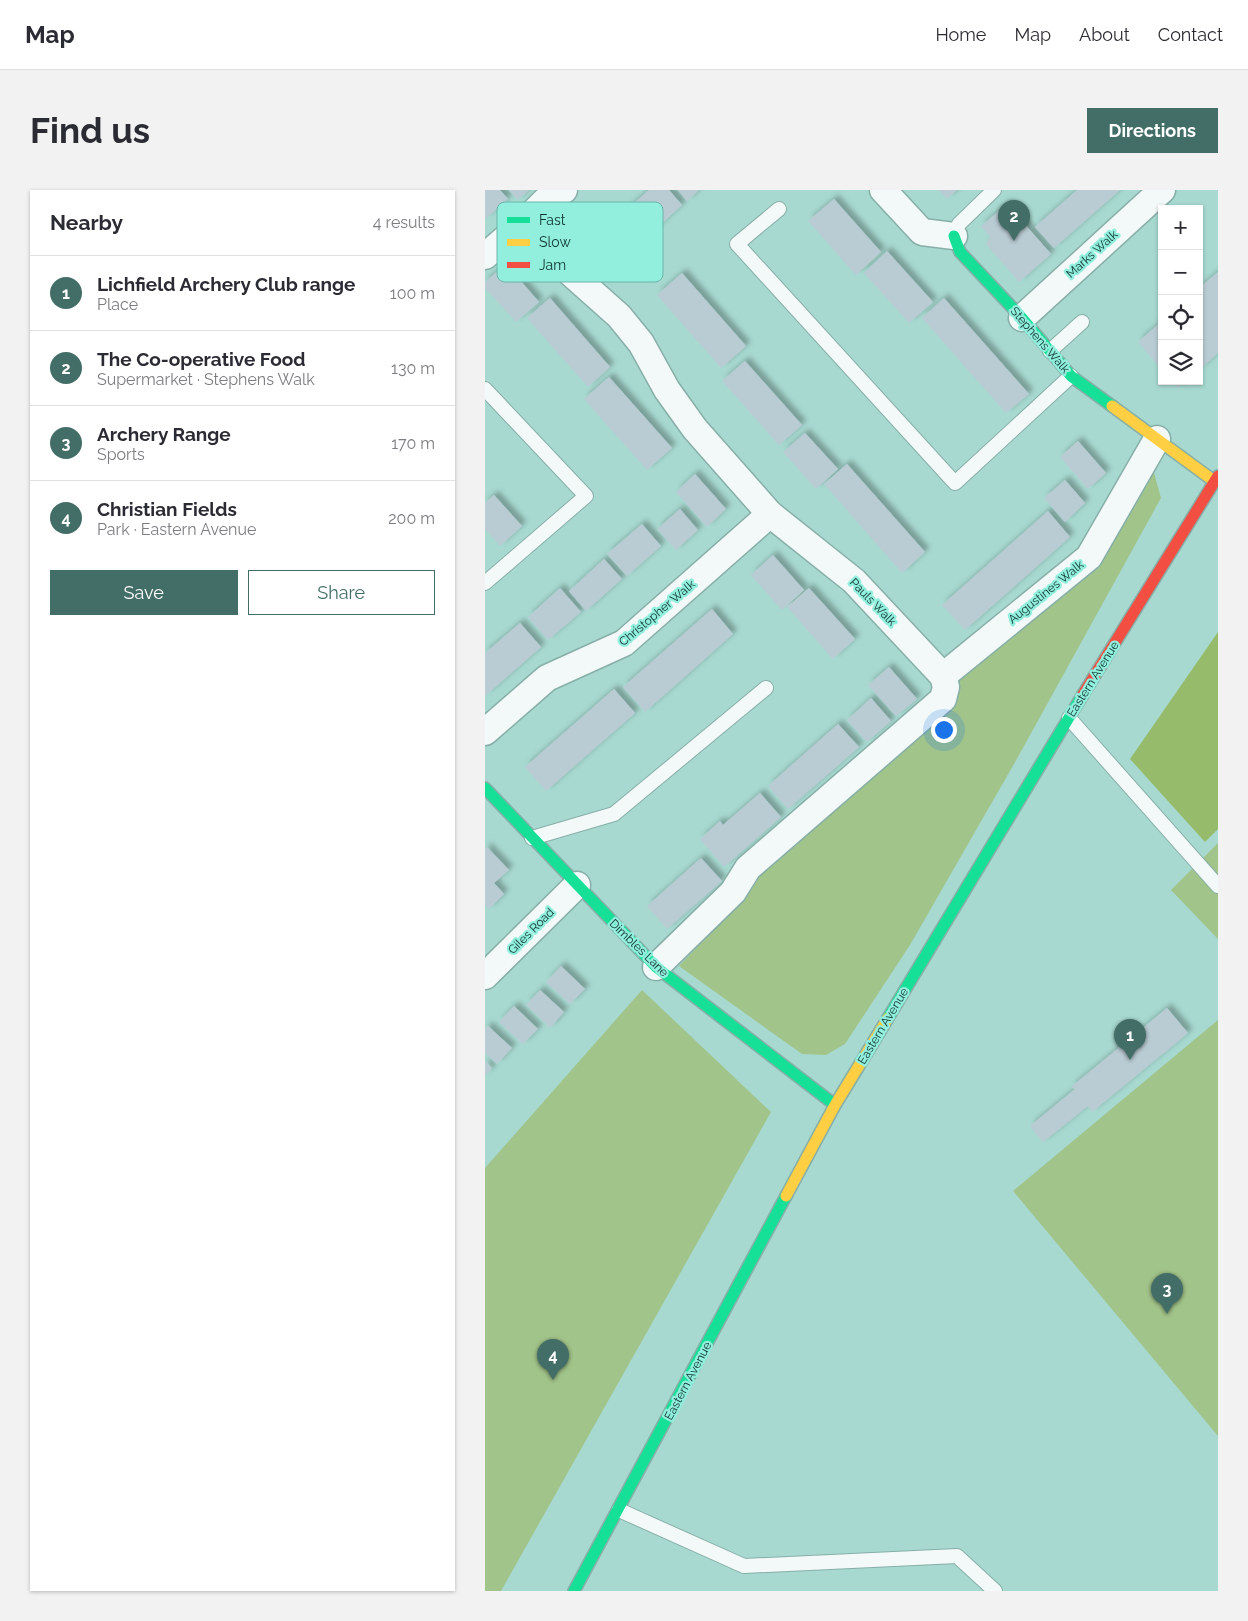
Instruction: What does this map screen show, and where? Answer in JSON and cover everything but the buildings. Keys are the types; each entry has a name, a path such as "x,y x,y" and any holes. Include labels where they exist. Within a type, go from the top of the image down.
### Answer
{"main road":[{"name":"Stephens Walk","path":"954,236 960,252 1022,318 1071,376 1157,439 1216,478"},
{"name":"Eastern Avenue","path":"574,1591 835,1105 1216,478"},
{"name":"Dimbles Lane","path":"485,788 656,967 835,1105"}],"street":[{"path":"545,202 564,190"},
{"path":"883,190 922,232 954,236"},
{"name":"Marks Walk","path":"1022,318 1162,190"},
{"path":"485,256 497,246"},
{"name":"Pauls Walk","path":"581,282 619,316 641,343 667,390 695,429 770,514 854,581 943,676"},
{"name":"Augustines Walk","path":"943,676 1089,557 1157,439"},
{"name":"Christopher Walk","path":"485,732 547,678 624,643 770,514"},
{"path":"656,967 733,892 748,868 943,699 946,687 943,676"},
{"name":"Giles Road","path":"485,976 577,885"}],"lane":[{"path":"954,236 959,224 994,190"},
{"path":"779,209 737,244 955,483 1071,376"},
{"path":"1050,351 1082,322"},
{"path":"485,389 586,496 485,583"},
{"path":"532,838 614,814 766,688"},
{"path":"1069,718 1218,886"},
{"path":"619,1510 744,1566 957,1556 995,1591"}],"green space":[{"path":"1151,462 1161,498 1014,764 910,945 845,1044 826,1055 802,1054 679,966 740,902 756,871 952,676 1092,566"},
{"path":"1218,632 1218,829 1205,842 1130,759"},
{"path":"1218,843 1218,939 1171,890"},
{"path":"642,990 771,1112 501,1591 485,1591 485,1168"},
{"path":"1218,1020 1218,1436 1013,1191"}],"traffic: fast":[{"path":"954,236 960,252 1022,318 1071,376 1112,406"},
{"path":"888,1018 1082,696"},
{"path":"485,788 656,967 835,1105"},
{"path":"574,1591 786,1196"}],"traffic: slow":[{"path":"1112,406 1214,481"},
{"path":"786,1196 835,1105 888,1018"}],"traffic: jam":[{"path":"1082,696 1218,476"}],"place":[{"name":"The Co-operative Food","path":"1014,241"},
{"name":"Lichfield Archery Club range","path":"1130,1060"},
{"name":"Archery Range","path":"1167,1314"},
{"name":"Christian Fields","path":"553,1380"}]}
